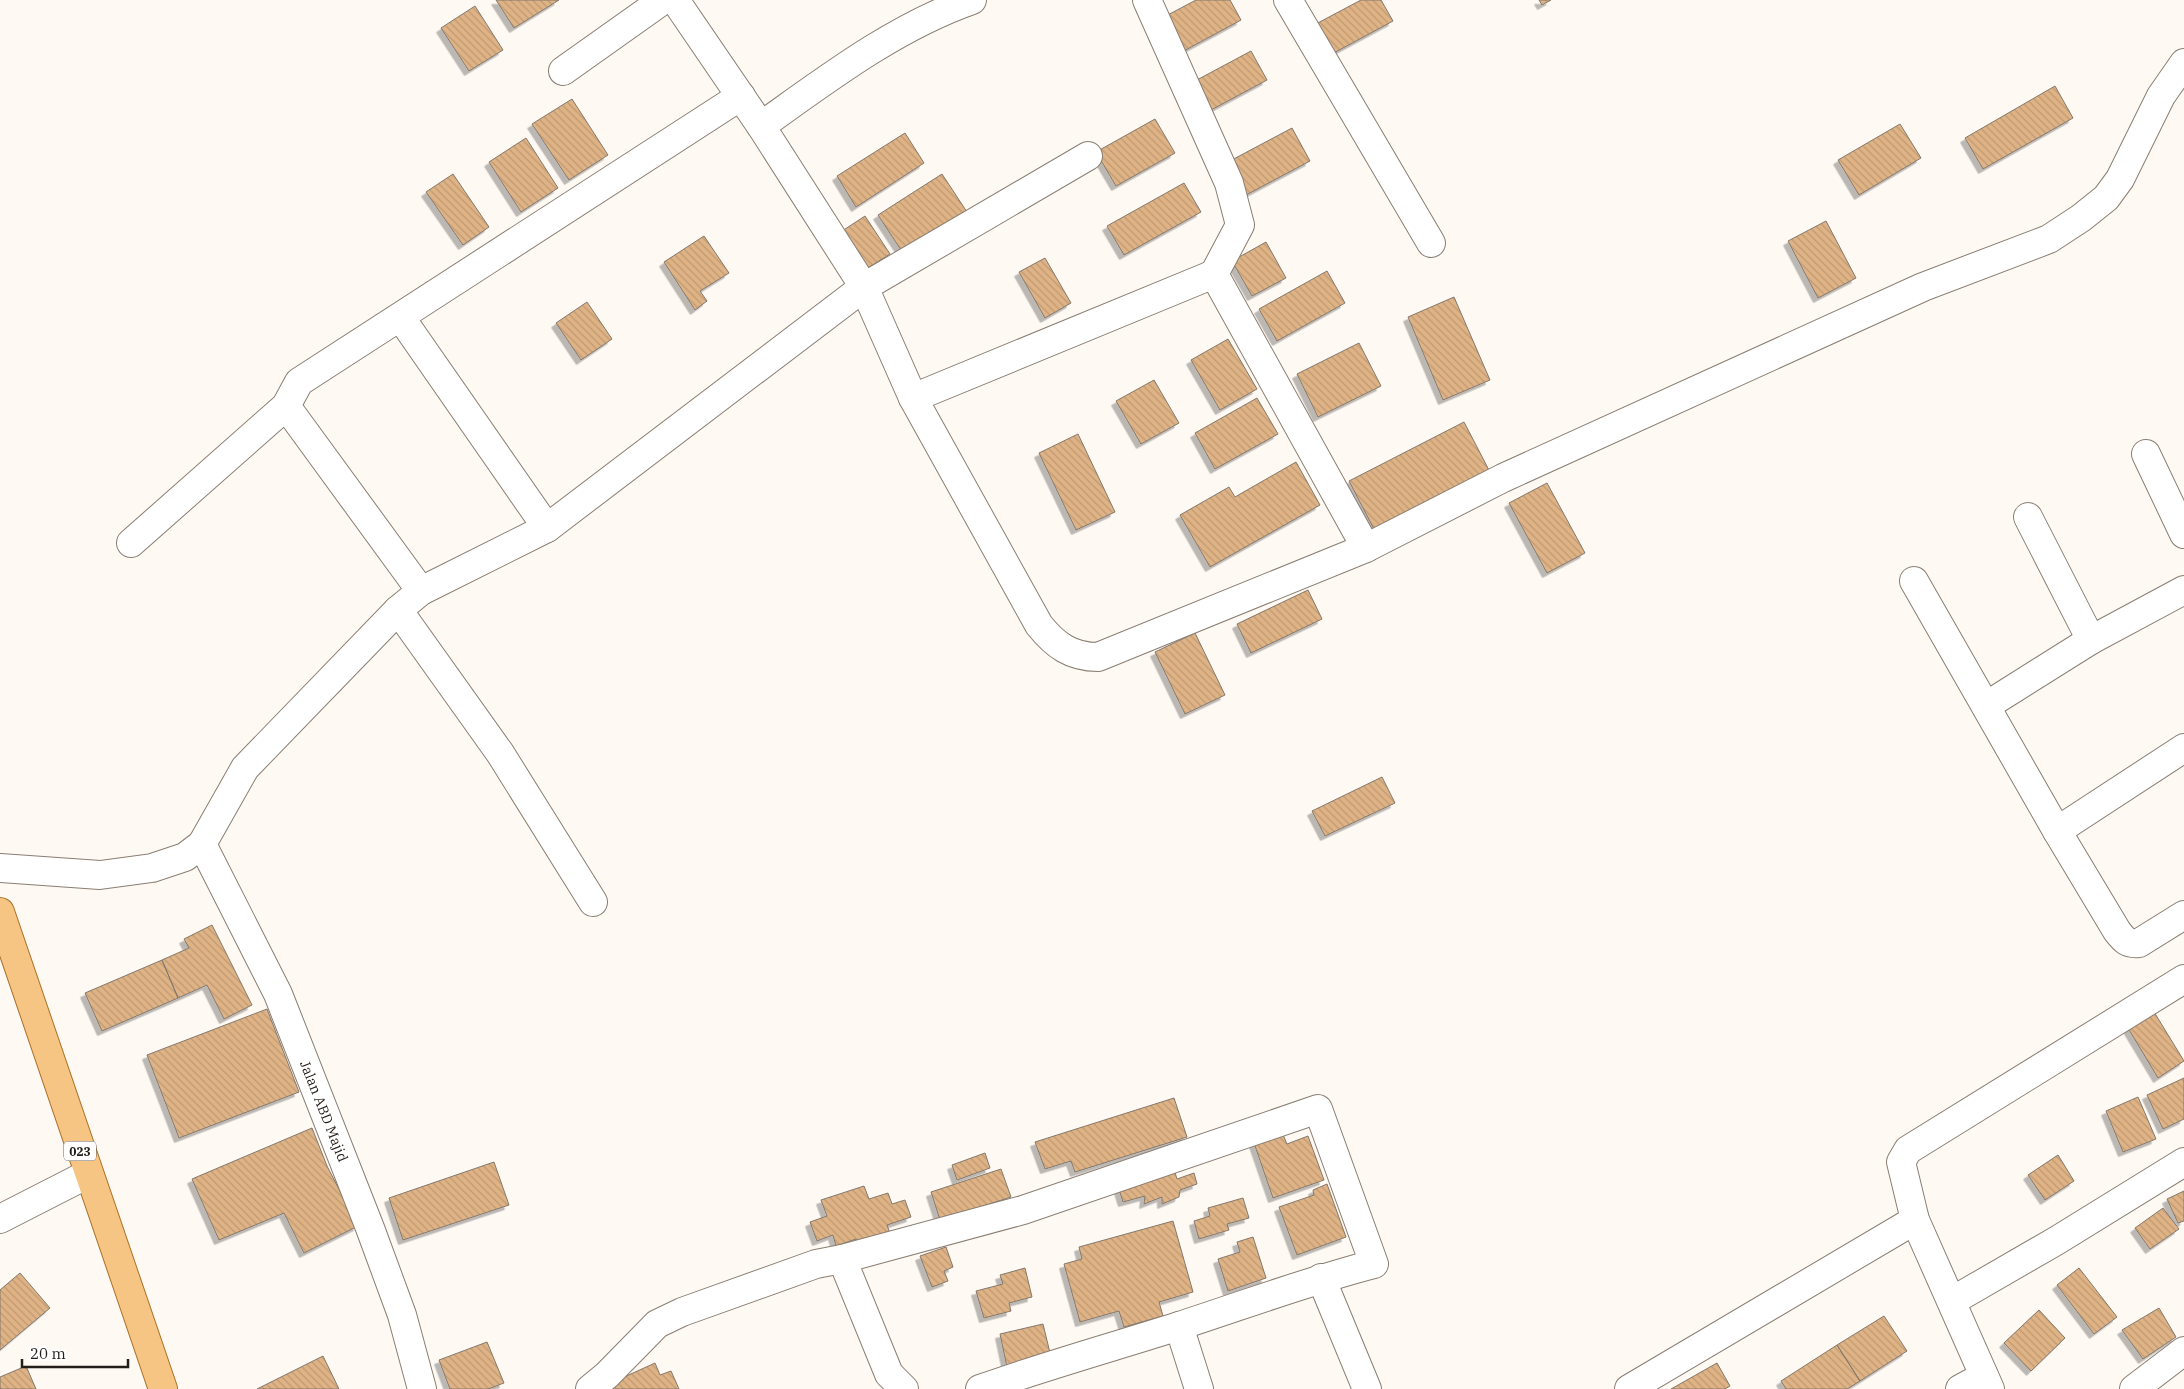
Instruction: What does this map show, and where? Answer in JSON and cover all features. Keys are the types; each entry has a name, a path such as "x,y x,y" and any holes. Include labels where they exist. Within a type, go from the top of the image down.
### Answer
{"main road":[{"name":"023","path":"0,912 163,1389"}],"street":[{"path":"761,126 833,74 891,38 972,0"},
{"path":"914,398 1214,274 1240,225 1229,183 1147,0"},
{"path":"1288,0 1431,243"},
{"path":"563,71 677,2 761,126 864,287 914,398 1039,625 1051,640 1068,652 1085,657 1098,657 1366,548 1503,478 1923,287 2049,239 2081,218 2106,198 2120,178 2161,96 2184,63"},
{"path":"131,543 286,406 299,382 390,323 401,318 740,96"},
{"path":"0,868 100,875 152,868 184,857 202,844 245,768 398,610 421,591 547,528 864,287 1088,156"},
{"path":"1214,274 1366,548"},
{"path":"401,318 547,528"},
{"path":"286,406 421,591"},
{"path":"2146,454 2184,534"},
{"path":"2028,517 2091,640"},
{"path":"1914,581 2057,831 2124,941 2132,944 2139,943 2184,915"},
{"path":"1986,706 2091,640 2184,590"},
{"path":"398,610 500,753 593,902"},
{"path":"2057,831 2184,748"},
{"name":"Jalan ABD Majid","path":"202,844 278,994 402,1315 422,1389"},
{"path":"1960,1389 1987,1382 1915,1220 1901,1162 1908,1150 2184,979"},
{"path":"590,1389 608,1375 657,1324 682,1312 816,1264 842,1260 1022,1210 1318,1109 1374,1264 1321,1278 1179,1326 1024,1382 980,1389"},
{"path":"1952,1301 2056,1241 2184,1162"},
{"path":"0,1219 88,1174"},
{"path":"1629,1389 1915,1220"},
{"path":"842,1260 889,1374 904,1389"},
{"path":"1321,1278 1367,1389"},
{"path":"1179,1326 1199,1389"},
{"path":"2134,1389 2184,1350"}],"building":[{"path":"496,0 559,0 514,28"},
{"path":"1196,0 1230,0 1241,20 1180,53 1162,18"},
{"path":"1361,0 1381,0 1393,21 1330,55 1314,25"},
{"path":"1539,0 1551,0 1542,5"},
{"path":"475,6 503,50 469,71 441,28"},
{"path":"1251,51 1267,80 1211,110 1195,81"},
{"path":"2055,86 2073,118 1983,169 1965,138"},
{"path":"572,99 608,155 569,180 532,124"},
{"path":"1155,119 1175,153 1116,186 1096,152"},
{"path":"1900,124 1921,158 1859,195 1838,160"},
{"path":"1292,128 1310,161 1246,195 1228,162"},
{"path":"905,133 924,163 856,207 837,176"},
{"path":"526,138 558,188 521,212 489,162"},
{"path":"453,174 489,227 463,245 426,192"},
{"path":"942,174 967,212 903,253 878,215"},
{"path":"1184,183 1201,212 1124,255 1107,226"},
{"path":"865,216 890,254 860,273 836,235"},
{"path":"1826,221 1856,278 1818,298 1788,241"},
{"path":"704,236 729,273 700,291 707,301 695,310 664,262"},
{"path":"1266,242 1286,278 1252,296 1232,261"},
{"path":"1045,258 1071,303 1045,318 1019,272"},
{"path":"1327,271 1345,303 1277,341 1259,309"},
{"path":"1454,297 1490,380 1443,400 1408,317"},
{"path":"587,302 612,339 581,360 556,323"},
{"path":"1228,339 1257,389 1220,410 1191,360"},
{"path":"1359,343 1381,386 1318,417 1297,374"},
{"path":"1154,380 1179,423 1141,444 1116,401"},
{"path":"1257,398 1278,434 1215,469 1195,433"},
{"path":"1464,422 1491,474 1376,533 1349,481"},
{"path":"1078,434 1115,512 1076,530 1039,453"},
{"path":"1296,462 1320,505 1210,567 1180,515 1229,487 1235,497"},
{"path":"1547,483 1585,553 1547,573 1509,503"},
{"path":"1308,590 1322,619 1251,653 1237,624"},
{"path":"1195,633 1225,695 1185,714 1155,652"},
{"path":"1382,777 1395,803 1325,836 1312,811"},
{"path":"212,925 252,1005 224,1019 207,985 178,998 162,960 189,948 184,939"},
{"path":"162,960 178,998 102,1031 85,993"},
{"path":"2151,1007 2184,1061 2158,1078 2125,1023"},
{"path":"267,1009 299,1092 179,1138 147,1055"},
{"path":"2184,1078 2184,1119 2163,1129 2147,1095"},
{"path":"2138,1097 2156,1139 2123,1152 2106,1111"},
{"path":"1174,1098 1187,1137 1075,1172 1071,1161 1045,1169 1035,1142"},
{"path":"312,1128 327,1166 358,1226 304,1253 284,1213 219,1240 192,1179"},
{"path":"1281,1130 1287,1144 1308,1136 1324,1180 1273,1198 1253,1140"},
{"path":"985,1153 990,1168 957,1180 952,1165"},
{"path":"2058,1155 2074,1181 2045,1200 2028,1175"},
{"path":"494,1162 509,1205 403,1240 389,1198"},
{"path":"1001,1169 1011,1197 940,1220 931,1192"},
{"path":"1174,1169 1177,1179 1194,1173 1197,1184 1180,1190 1179,1197 1162,1204 1162,1197 1144,1204 1145,1196 1123,1202 1118,1186"},
{"path":"1327,1184 1346,1237 1297,1255 1279,1207 1314,1195 1313,1190"},
{"path":"864,1186 869,1199 888,1193 892,1204 905,1200 911,1217 887,1225 891,1236 859,1247 856,1239 836,1246 833,1235 817,1241 810,1222 827,1216 821,1200"},
{"path":"2184,1191 2184,1221 2178,1223 2167,1199"},
{"path":"1243,1198 1249,1218 1227,1224 1229,1230 1199,1239 1194,1221 1210,1216 1208,1208"},
{"path":"2163,1208 2179,1229 2150,1249 2135,1228"},
{"path":"1173,1221 1193,1292 1159,1302 1163,1316 1124,1327 1119,1311 1080,1322 1064,1264 1082,1259 1079,1247"},
{"path":"1253,1237 1266,1278 1228,1291 1218,1259 1240,1252 1237,1242"},
{"path":"946,1247 953,1267 944,1271 948,1281 932,1287 920,1256"},
{"path":"1025,1268 1032,1297 1009,1303 1011,1311 984,1318 976,1291 1003,1284 1000,1275"},
{"path":"2079,1268 2117,1317 2094,1334 2057,1285"},
{"path":"20,1273 50,1308 0,1350 0,1290"},
{"path":"2159,1308 2176,1337 2143,1359 2122,1330"},
{"path":"2039,1310 2065,1338 2031,1371 2004,1343"},
{"path":"1884,1316 1907,1351 1860,1381 1837,1345"},
{"path":"1043,1324 1051,1357 1007,1367 1000,1334"},
{"path":"487,1342 504,1383 488,1389 450,1389 439,1360"},
{"path":"1837,1345 1860,1381 1847,1389 1786,1389 1781,1381"},
{"path":"323,1356 339,1389 257,1389"},
{"path":"655,1363 660,1375 671,1371 679,1389 598,1389"},
{"path":"1717,1363 1730,1386 1725,1389 1671,1389"},
{"path":"26,1366 36,1389 0,1389 0,1377"}]}
